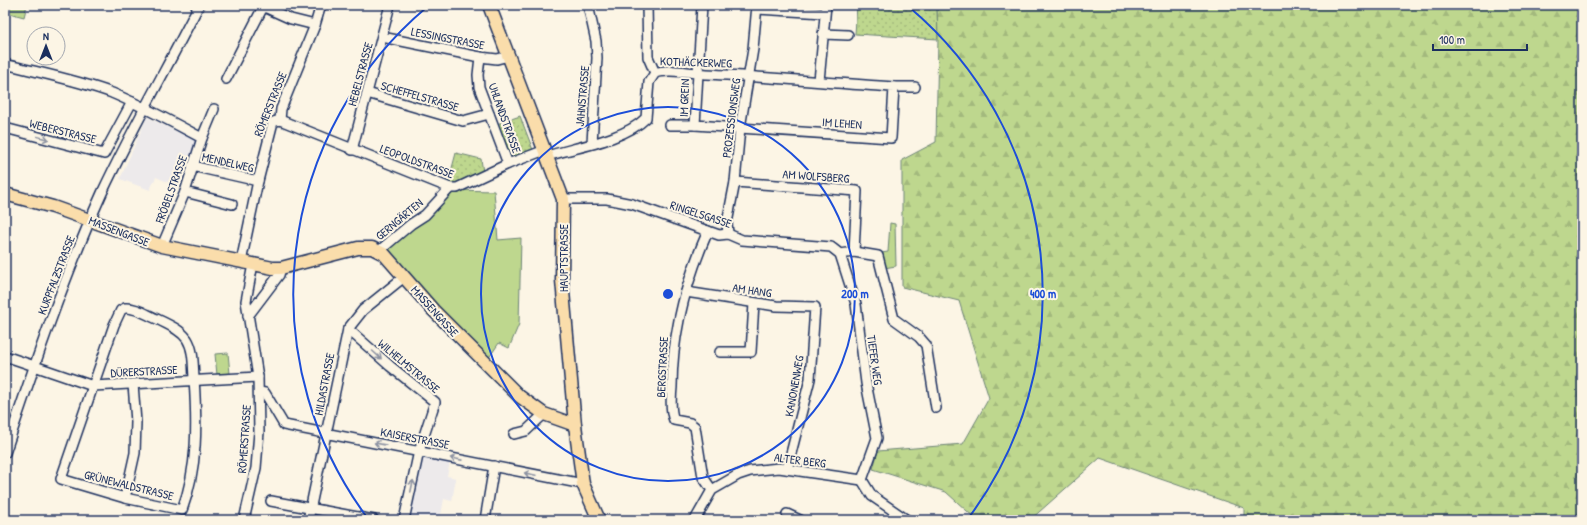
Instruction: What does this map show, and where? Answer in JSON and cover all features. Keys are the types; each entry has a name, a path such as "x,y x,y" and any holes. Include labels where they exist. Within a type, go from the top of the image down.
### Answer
{"main road":[{"name":"HAUPTSTRASSE","path":"489,5 563,199 562,280 575,425 583,484 599,520"},
{"name":"MASSENGASSE","path":"5,194 91,220 162,246 247,263 281,268 358,248 365,247 379,251 389,258 464,343 519,396 544,414 575,425"}],"street":[{"name":"KURPFALZSTRASSE","path":"5,453 34,367 91,220 172,53 199,5"},
{"name":"RÖMERSTRASSE","path":"244,520 256,468 259,432 260,392 246,301 247,263 258,181 273,122 280,120 281,109 315,25 321,5"},
{"name":"HEBELSTRASSE","path":"352,150 390,5"},
{"name":"JAHNSTRASSE","path":"546,153 592,143 597,58 596,41 588,5"},
{"path":"647,5 648,56 655,73"},
{"name":"IM GREIN","path":"695,125 702,5"},
{"path":"226,79 262,6 291,19 315,25"},
{"path":"757,7 825,9 819,81"},
{"name":"PROZESSIONSWEG","path":"728,234 726,223 735,182 740,128 753,49 757,7"},
{"path":"823,34 848,35"},
{"name":"LESSINGSTRASSE","path":"382,37 480,57 497,59 509,56"},
{"name":"UHLANDSTRASSE","path":"480,57 478,75 480,87 508,164"},
{"path":"5,64 73,81 132,102 145,107 202,138"},
{"name":"KOTHÄCKERWEG","path":"592,143 635,127 646,118 649,82 655,73 662,71 748,76"},
{"path":"748,76 894,87 915,87"},
{"name":"IM LEHEN","path":"740,128 891,138 894,87"},
{"name":"SCHEFFELSTRASSE","path":"367,93 463,121 490,114"},
{"name":"WEBERSTRASSE","path":"5,128 104,154 132,102"},
{"name":"FRÖBELSTRASSE","path":"162,246 185,192 192,166 214,108"},
{"name":"LEOPOLDSTRASSE","path":"280,120 450,188 457,188 508,164 546,153"},
{"name":"IM GREIN","path":"670,125 740,128"},
{"name":"MENDELWEG","path":"192,166 258,181"},
{"name":"AM WOLFSBERG","path":"735,182 857,191 854,252"},
{"name":"GERNGÄRTEN","path":"379,251 411,224 425,215 450,188"},
{"path":"185,192 232,204"},
{"name":"RINGELSGASSE","path":"563,199 607,199 632,204 719,235 728,234 742,240 832,247 840,254"},
{"name":"BERGSTRASSE","path":"708,232 697,257 686,292 674,342 672,361 674,420 690,423 695,427 703,477 712,490"},
{"path":"840,254 854,252 878,256 894,319 920,337 926,344 936,408"},
{"name":"TIEFER WEG","path":"840,254 856,304 866,383 877,438 862,480"},
{"path":"248,316 279,274 281,268"},
{"name":"HILDASTRASSE","path":"308,520 348,329 363,310 404,276"},
{"name":"AM HANG","path":"686,292 754,303 815,307"},
{"path":"720,352 751,352 754,303"},
{"name":"KANONENWEG","path":"787,469 810,379 815,307"},
{"path":"93,386 118,315 121,310 131,308 176,329 184,336 191,350 194,380"},
{"name":"WILHELMSTRASSE","path":"348,329 390,366 435,402 419,451"},
{"name":"DÜRERSTRASSE","path":"5,356 93,386 258,377"},
{"name":"GRÜNEWALDSTRASSE","path":"93,386 61,479 125,498 182,510 188,492 196,449 197,416 194,380"},
{"path":"125,498 135,453 136,422 133,384"},
{"name":"KAISERSTRASSE","path":"260,392 265,393 284,425 327,435 338,435 494,466 565,482 583,484"},
{"path":"514,434 526,431 544,414"},
{"path":"404,520 419,451"},
{"path":"485,520 494,466"},
{"name":"ALTER BERG","path":"712,490 738,475 750,471 774,468 862,480"},
{"path":"862,480 872,496 907,520"},
{"path":"695,520 712,490"},
{"path":"271,501 374,520"},
{"path":"787,514 800,520"}],"shaded area":[{"path":"147,117 196,141 179,187 156,177 150,190 120,179"},
{"path":"421,457 450,462 447,476 456,478 452,501 444,499 440,520 409,520"}],"green space":[{"path":"5,5 27,5 24,17 5,12"},
{"path":"857,5 937,5 938,39 855,34"},
{"path":"937,5 1582,5 1582,520 1244,520 1244,508 1100,458 1030,520 977,520 946,492 873,469 878,451 963,444 989,398 959,301 902,287 902,160 936,142 938,39"},
{"path":"520,116 533,150 511,159 497,124"},
{"path":"456,153 481,159 483,172 457,183 448,183"},
{"path":"451,190 494,191 498,240 521,238 519,324 509,348 499,343 488,359 473,347 385,250"},
{"path":"890,223 895,224 896,266 884,268 881,253 888,252"},
{"path":"228,353 230,374 217,375 215,354"}]}
